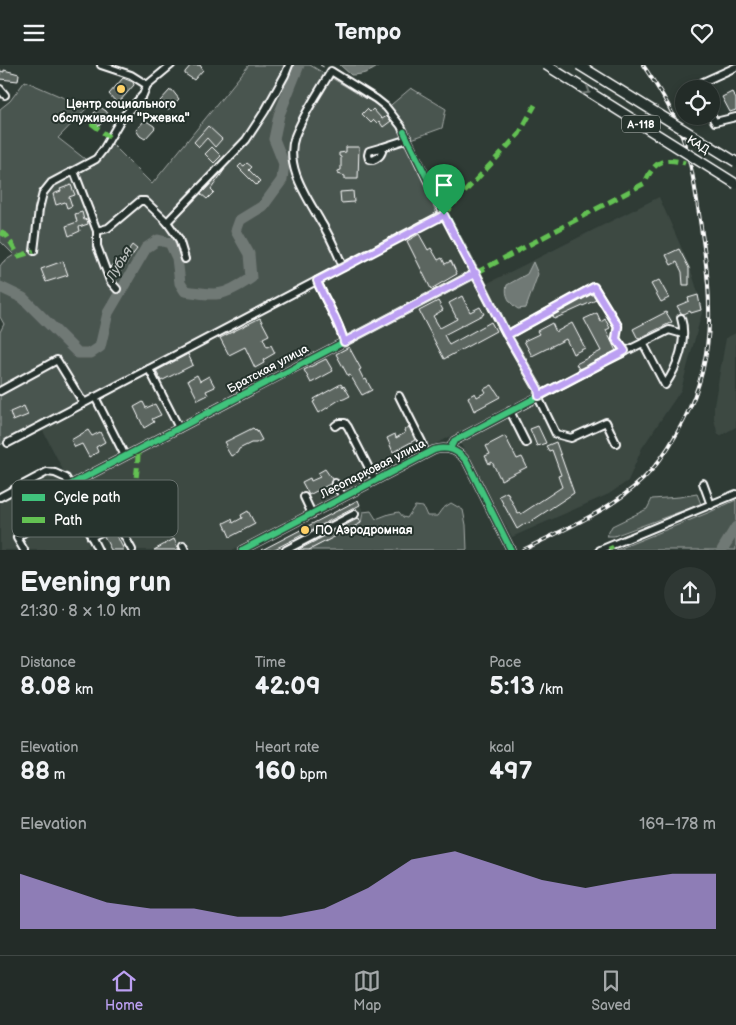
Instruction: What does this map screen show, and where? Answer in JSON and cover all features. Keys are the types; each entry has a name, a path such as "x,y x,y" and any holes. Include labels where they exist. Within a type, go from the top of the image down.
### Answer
{"highway":[{"name":"КАД","path":"546,65 736,184"},
{"name":"КАД","path":"580,65 736,163"}],"street":[{"path":"101,65 131,75 147,85"},
{"path":"34,251 43,193 51,183 96,159 121,119 144,95 147,85 172,65"},
{"path":"167,222 246,140 265,111 289,65"},
{"path":"708,80 736,67"},
{"path":"343,267 321,221 303,192 292,155 295,137 302,120 331,71 381,103 404,132 444,215 507,335 538,389 539,396 556,434 571,437 606,422 616,443"},
{"path":"0,89 5,95"},
{"path":"720,121 736,117"},
{"path":"383,147 408,139"},
{"path":"74,171 97,231 97,246 110,281 117,289"},
{"path":"97,231 108,228 140,201 145,201 167,222 179,239 185,259"},
{"path":"8,443 444,215"},
{"name":"Братская улица","path":"79,480 476,273"},
{"path":"317,281 342,332 344,342"},
{"path":"507,335 594,287 618,326 616,339 625,351"},
{"path":"643,343 665,385 681,350 684,328 681,319"},
{"name":"Лесопарковая улица","path":"242,550 425,454 440,448 450,449 454,441 625,351 669,330 683,334"},
{"path":"0,391 57,360 81,399 85,402"},
{"path":"149,369 179,428"},
{"path":"398,396 422,442 425,454"},
{"path":"95,397 125,456"},
{"path":"510,411 526,443"},
{"path":"335,426 339,423 344,423 348,427 375,480"},
{"path":"450,449 460,454 467,462 512,550"},
{"path":"32,480 47,472 55,473 67,480"},
{"path":"335,483 344,497"},
{"path":"703,483 711,505"},
{"path":"0,497 12,491"},
{"path":"600,550 736,494"},
{"path":"304,497 312,514"},
{"path":"286,550 355,514"},
{"path":"18,537 17,538 24,550"},
{"path":"88,550 97,548 91,537"},
{"path":"126,537 132,550"}],"shaded area":[{"path":"249,65 310,65 385,110 411,88 446,109 442,128 406,141 437,214 0,445 0,332 4,324 0,317 0,266 14,255 0,241 0,109 10,101 25,81 87,108 58,138 94,166 112,144 152,184"},
{"path":"340,65 380,65 366,73 351,75"},
{"path":"659,197 690,267 703,309 681,390 642,448 628,481 609,494 512,537 455,434 233,550 136,550 130,539 133,537 178,537 178,480 71,480 63,470 41,427 451,216 486,284"},
{"path":"533,262 538,274 526,308 518,309 508,299 507,285 527,274"},
{"path":"736,333 736,427 720,436 714,419 714,405 726,338"},
{"path":"46,476 61,480 39,480"},
{"path":"12,494 12,537 88,537 88,547 83,550 0,550 0,501"},
{"path":"697,494 701,504 614,536 607,536 612,526 647,509 652,499"},
{"path":"358,500 362,509 361,523 309,550 262,550"},
{"path":"736,500 736,550 616,550 710,512"},
{"path":"451,503 463,510 467,550 309,550 361,523 363,512 371,511 376,519 399,512 403,517 407,518 415,506 423,507 427,516 437,516 442,509"}],"building":[{"path":"191,65 200,65 203,70 194,80 185,74"},
{"path":"4,70 19,74 18,81 0,79 0,71 4,72"},
{"name":"Центр социального обслуживания \"Ржевка\"","path":"123,78 133,82 134,85 119,102 116,102 109,94"},
{"path":"170,90 179,99 167,109 160,101"},
{"path":"732,92 736,99 736,110 730,112 722,97"},
{"path":"100,107 109,115 99,126 90,117"},
{"path":"367,109 370,112 373,109 382,119 387,116 391,121 383,127 379,121 377,123 374,120 371,123 362,114"},
{"path":"145,120 155,128 145,139 136,130"},
{"path":"208,126 222,139 215,147 207,138 199,147 194,142"},
{"path":"212,147 221,156 214,163 205,154"},
{"path":"346,147 359,147 358,179 345,179 345,176 338,174 338,171 341,170 341,157 339,153 346,152"},
{"path":"247,163 252,167 249,170 260,181 256,185 238,167 241,164 244,166"},
{"path":"225,169 211,189 214,192 207,199 201,194"},
{"path":"71,185 75,195 69,197 72,206 67,208 65,202 56,205 53,194"},
{"path":"353,191 354,202 341,203 340,192"},
{"path":"82,212 84,220 87,219 88,224 79,227 80,231 69,236 66,226 77,222 75,214"},
{"path":"419,234 428,250 431,248 438,260 442,258 445,264 451,261 457,274 431,289 407,241"},
{"path":"132,245 137,249 114,277 110,267 115,263 118,267"},
{"path":"679,249 689,268 689,285 683,285 682,272 677,262 671,265 666,255"},
{"path":"63,261 68,275 46,282 41,269"},
{"path":"659,280 669,298 661,302 651,284"},
{"path":"592,294 596,300 554,319 552,316"},
{"path":"698,295 701,310 681,313 677,306 689,301 688,298"},
{"path":"462,296 470,312 480,307 484,314 444,335 449,345 491,322 496,331 444,359 419,311 438,301 443,310 433,316 440,328 457,319 449,303"},
{"path":"666,312 672,322 638,339 633,329"},
{"path":"597,313 601,322 605,319 610,328 606,330 616,351 579,369 576,364 601,351 584,319"},
{"path":"260,318 269,335 263,338 267,347 271,345 275,353 263,360 264,363 255,368 245,347 229,355 220,338"},
{"path":"552,323 556,332 572,323 585,348 573,354 566,339 532,356 524,341 539,334 537,331"},
{"path":"349,347 361,369 359,370 364,380 366,379 372,390 362,395 350,375 348,376 336,354"},
{"path":"188,354 193,365 161,381 156,371"},
{"path":"326,359 333,371 311,383 304,370"},
{"path":"197,375 200,381 209,376 215,387 206,391 208,395 198,400 188,380"},
{"path":"341,384 350,396 339,400 319,413 313,402 315,401 314,399"},
{"path":"492,385 500,397 474,411 468,397 475,393 477,397 486,392 484,389"},
{"path":"143,402 146,408 155,404 161,415 152,419 154,422 144,428 134,407"},
{"path":"24,406 28,415 13,421 10,412"},
{"path":"538,426 546,443 537,446 530,429"},
{"path":"409,427 415,440 393,452 387,438 395,434 396,438 405,433 404,430"},
{"path":"253,428 256,429 262,440 239,449 237,453 231,456 225,446 227,445 225,442"},
{"path":"88,430 92,436 100,432 105,442 96,447 98,452 89,457 82,444 75,447 71,440"},
{"path":"505,436 517,459 522,457 527,467 501,480 492,462 489,464 485,456 490,454 486,446"},
{"path":"556,442 574,493 517,529 499,496 507,492 518,514 521,514 562,487 558,476 561,475 552,450 549,451 546,446"},
{"path":"325,469 332,479 330,484 309,495 302,482 310,478 311,481 320,477 318,473"},
{"name":"ПО Аэродромная","path":"358,500 360,505 273,550 262,550"},
{"path":"248,511 255,524 230,537 224,523 232,519 233,523 242,518 241,515"},
{"path":"359,518 361,523 309,550 298,550"},
{"path":"104,537 117,537 124,550 111,550"},
{"path":"174,539 179,550 154,550"}],"waterway":[{"name":"Лубья","path":"0,287 23,298 78,353 91,353 100,347 108,313 146,248 158,240 170,243 177,258 180,283 185,291 205,294 226,292 251,278 249,254 236,231 240,220 263,206 282,180 284,164 274,139 279,115 299,65"},
{"path":"722,550 736,527"}],"railway":[{"path":"523,550 570,527 616,501 648,474 674,439 690,407 705,358 708,333 708,282 691,166 676,122 643,65"}],"marked path":[{"path":"444,214 519,134 535,105"},
{"path":"91,123 109,137"},
{"path":"476,273 645,183 652,170 660,162 677,161 685,163"},
{"path":"0,232 7,236 19,256 34,251"},
{"path":"136,480 138,449"},
{"path":"610,546 612,550"}],"cycle path":[{"path":"404,132 486,293 538,389 539,396 454,441 450,449"},
{"path":"80,480 476,273"},
{"path":"242,550 434,450 444,448 456,452 467,462 511,550"}],"place":[{"name":"Центр социального обслуживания \"Ржевка\"","path":"121,89"},
{"name":"ПО Аэродромная","path":"305,530"}],"route":[{"path":"444,215 317,281 342,332 344,342 476,273 507,335 538,389 539,396 625,351 616,339 618,326 594,287 507,335 476,273 452,227 444,215"}]}
